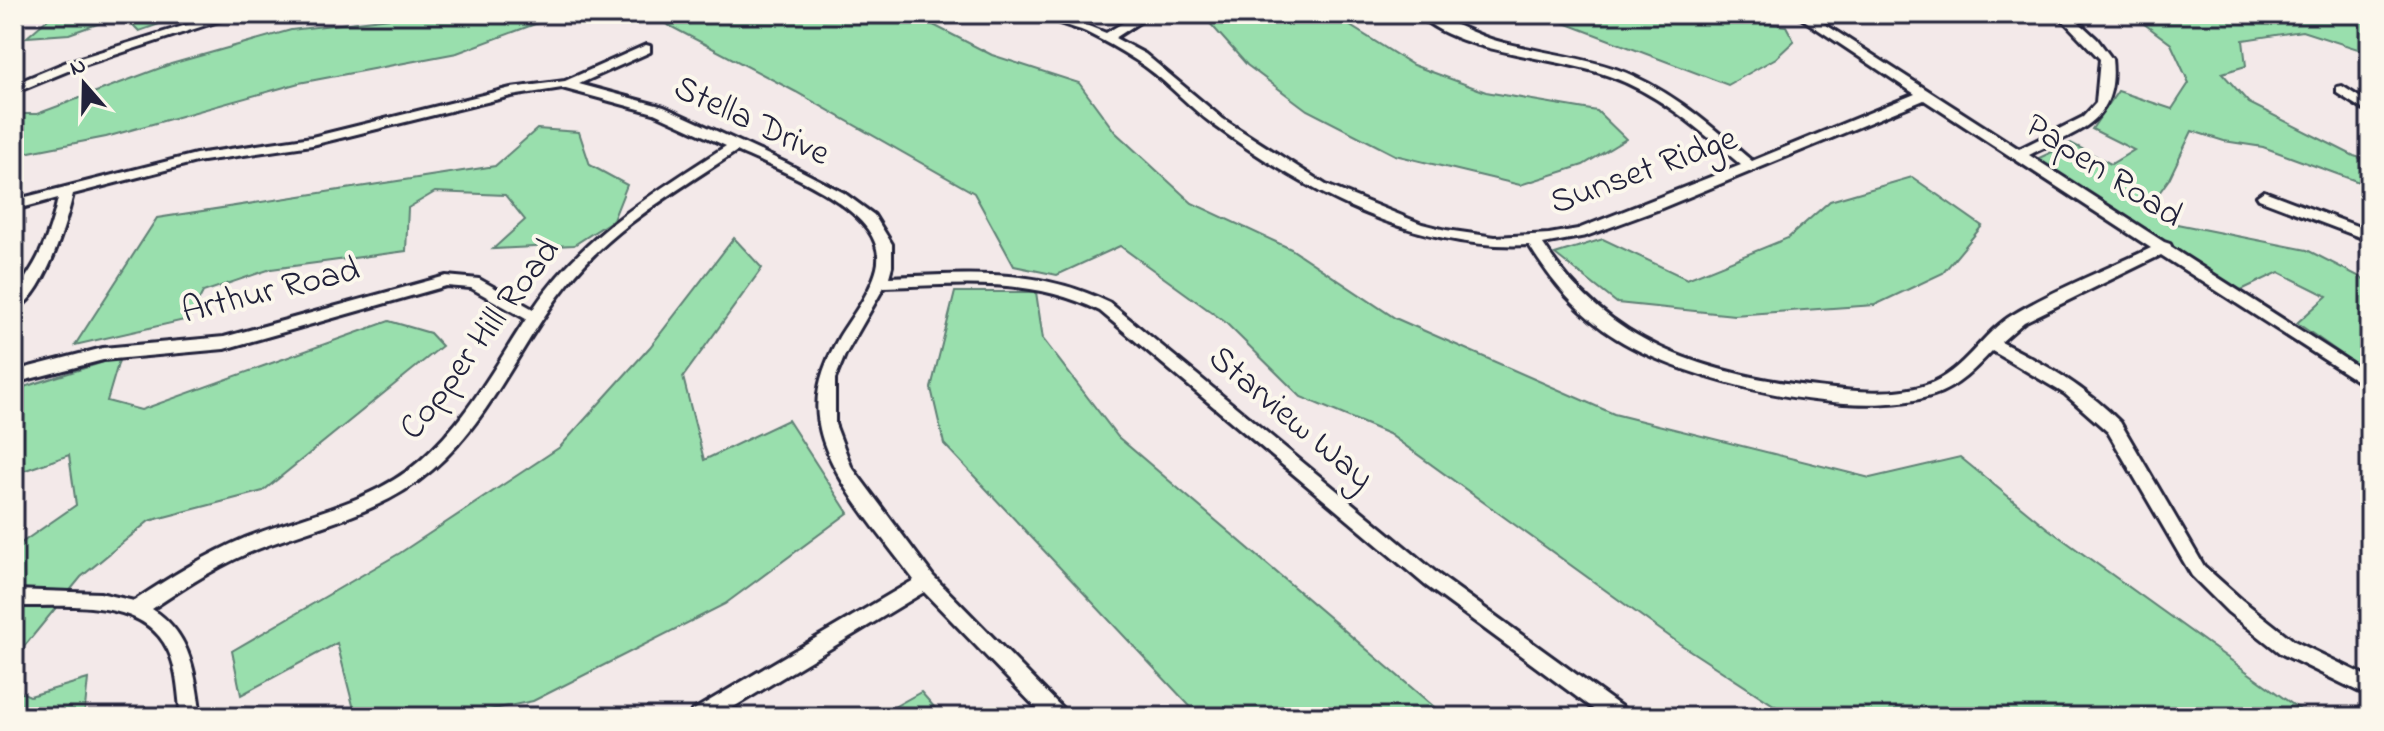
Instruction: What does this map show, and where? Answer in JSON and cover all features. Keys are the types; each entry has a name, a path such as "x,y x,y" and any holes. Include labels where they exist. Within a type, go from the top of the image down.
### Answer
{"street":[{"path":"14,89 71,65 234,14"},
{"name":"Sunset Ridge","path":"1047,14 1107,38 1141,57 1218,122 1321,188 1446,235 1495,242 1581,233 1927,94"},
{"path":"1107,38 1146,14"},
{"path":"1423,14 1473,40 1600,69 1639,83 1709,132 1750,166"},
{"name":"Papen Road","path":"1801,14 2165,247 2370,383"},
{"path":"2021,154 2088,120 2102,104 2106,59 2063,14"},
{"path":"567,85 646,49"},
{"name":"Stella Drive","path":"14,205 196,158 312,141 511,92 567,85 657,109 839,196 869,218 885,244 885,266 879,282 837,355 827,379 827,424 843,469 926,582 1058,717"},
{"path":"2342,90 2370,110"},
{"name":"Copper Hill Road","path":"136,610 231,552 364,506 404,483 456,437 535,317 582,257 602,238 735,146"},
{"path":"14,305 38,276 50,251 67,192"},
{"path":"2264,196 2370,236"},
{"path":"1533,240 1552,274 1584,306 1618,333 1660,355 1713,374 1768,386 1868,397 1930,390 1955,378 2019,318 2165,247"},
{"name":"Arthur Road","path":"14,377 103,354 224,343 446,281 474,283 535,317"},
{"name":"Starview Way","path":"879,282 1021,281 1059,287 1088,297 1105,307 1432,580 1620,717"},
{"path":"1989,343 2055,377 2079,393 2104,416 2114,427 2198,571 2235,606 2287,647 2370,688"},
{"path":"699,717 926,582"},
{"path":"14,598 110,603 150,617 173,639 183,662 191,717"}],"green space":[{"path":"39,14 188,14 139,31 123,15 69,34 27,37 48,19"},
{"path":"423,14 562,14 457,53 299,83 106,137 14,155 14,114 37,114 171,64 291,30"},
{"path":"647,14 912,14 992,55 1079,83 1115,132 1192,203 1291,249 1395,318 1614,414 1870,478 1960,457 2047,528 2310,717 1792,717 1680,644 1389,434 1301,397 1225,322 1120,246 1057,275 1014,266 974,193 796,92"},
{"path":"1217,14 1331,14 1413,65 1486,92 1597,111 1626,139 1583,165 1520,185 1395,155 1307,110 1247,65 1207,20"},
{"path":"1541,14 1712,14 1720,18 1786,26 1794,41 1776,58 1728,85"},
{"path":"2131,14 2370,14 2370,53 2302,31 2243,40 2246,66 2222,73 2249,103 2354,156 2370,161 2370,186 2263,147 2224,141 2192,131 2169,179 2149,207 2167,222 2307,250 2370,282 2370,374 2297,323 2327,296 2279,272 2239,291 2037,159 2071,143 2111,164 2134,150 2092,129 2118,91 2172,109 2189,83 2171,44"},
{"path":"537,129 579,132 590,165 627,185 613,220 574,245 493,249 525,220 505,195 435,192 408,208 406,251 271,269 203,292 189,319 75,345 157,218 495,166"},
{"path":"1912,177 1982,226 1943,273 1875,305 1734,315 1617,303 1555,254 1603,239 1687,279 1788,238 1830,201"},
{"path":"734,238 762,268 683,377 704,460 788,420 848,513 725,604 533,701 455,717 356,717 337,643 241,695 232,651 400,553 560,447 650,347"},
{"path":"955,292 1036,292 1043,339 1118,437 1446,717 1200,717 944,444 931,388"},
{"path":"389,321 430,333 442,346 263,491 149,521 81,577 14,659 14,548 76,505 69,455 14,474 14,390 120,357 107,401 141,410"},
{"path":"88,679 84,717 14,717 14,689 30,696"},
{"path":"921,692 943,717 876,717"}]}
